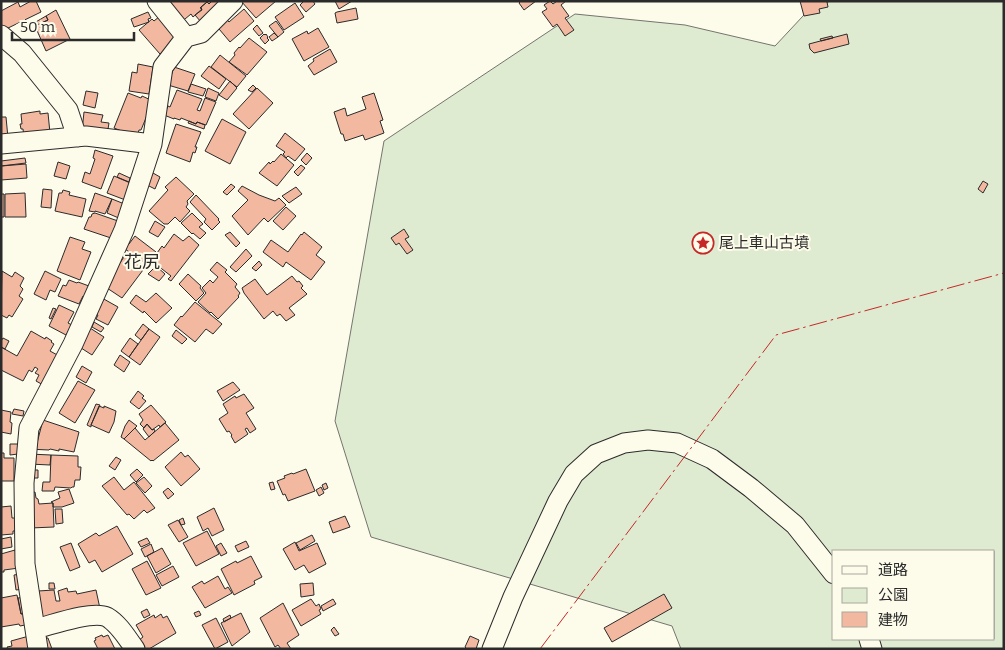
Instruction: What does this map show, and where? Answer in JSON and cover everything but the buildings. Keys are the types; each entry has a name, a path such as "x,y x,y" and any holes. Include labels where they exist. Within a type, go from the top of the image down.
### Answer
{"street":[{"path":"157,1 186,36"},
{"path":"38,649 25,564 24,483 29,428 73,344 124,230 152,144 163,67 186,36 201,33 232,1"},
{"path":"1,35 22,53 68,110 77,137"},
{"path":"1,144 86,136 152,144"},
{"path":"492,649 513,597 558,501 574,474 596,454 624,443 648,440 677,443 712,459 751,488 795,526 832,572"},
{"path":"35,629 87,615 106,617 122,629 135,649"}],"green space":[{"path":"817,1 1004,1 1004,649 681,649 672,626 371,537 335,421 384,141 575,14 685,25 775,46"}],"power":[{"path":"540,649 776,335 1004,273"}],"place":[{"name":"尾上車山古墳","path":"703,243"}],"district":[{"name":"花尻","path":"142,262"}]}
